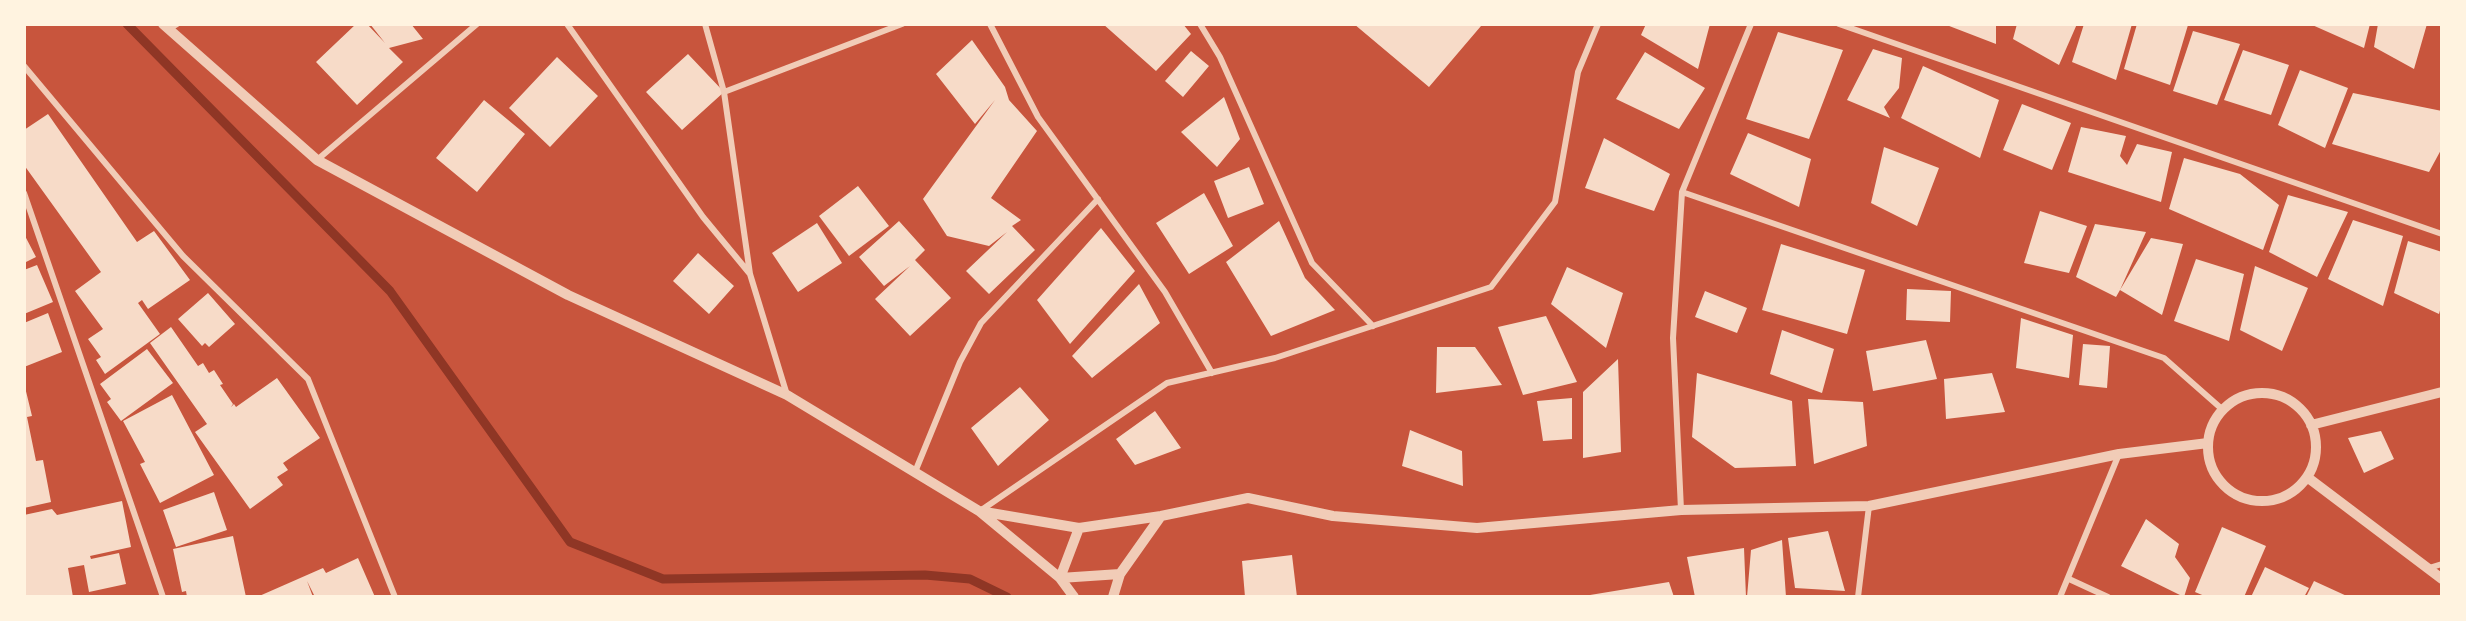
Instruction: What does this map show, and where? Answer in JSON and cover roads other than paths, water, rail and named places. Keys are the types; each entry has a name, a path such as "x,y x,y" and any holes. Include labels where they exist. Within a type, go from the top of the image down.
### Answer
{"street":[{"path":"317,160 477,24"},
{"path":"567,24 704,218 750,274"},
{"path":"705,24 724,92 750,274 787,395"},
{"path":"724,92 902,24"},
{"path":"990,24 1038,117 1165,292 1212,373"},
{"path":"1200,24 1220,57 1312,263 1373,326"},
{"path":"979,511 1167,383 1275,358 1491,287 1555,202 1578,72 1598,24"},
{"path":"1681,510 1673,338 1682,192 1751,24"},
{"path":"1839,24 2442,234"},
{"path":"170,26 317,160 568,295 787,395 979,511 1060,578 1074,597"},
{"path":"24,66 183,256 308,379 395,597"},
{"path":"1682,192 2164,358 2223,410"},
{"path":"24,194 163,597"},
{"path":"915,472 960,362 981,323 1098,199"},
{"path":"2311,425 2442,392"},
{"path":"2259,393 2276,394 2291,401 2304,413 2311,425 2316,444 2314,461 2307,477 2295,489 2280,498 2262,501 2244,498 2227,488 2215,475 2208,457 2208,443 2214,421 2223,410 2242,396 2259,393"},
{"path":"979,511 1079,528 1161,516 1248,498 1333,516 1478,528 1681,510 1869,506 2118,454 2208,443"},
{"path":"2060,597 2118,454"},
{"path":"2307,477 2442,579"},
{"path":"1858,597 1869,506"},
{"path":"1113,597 1120,574 1161,516"},
{"path":"1060,578 1079,528"},
{"path":"2429,568 2442,564"},
{"path":"1060,578 1120,574"},
{"path":"2069,579 2108,597"}],"waterway":[{"path":"127,24 390,291 570,542 663,579 925,575 970,579 1007,597"}]}
